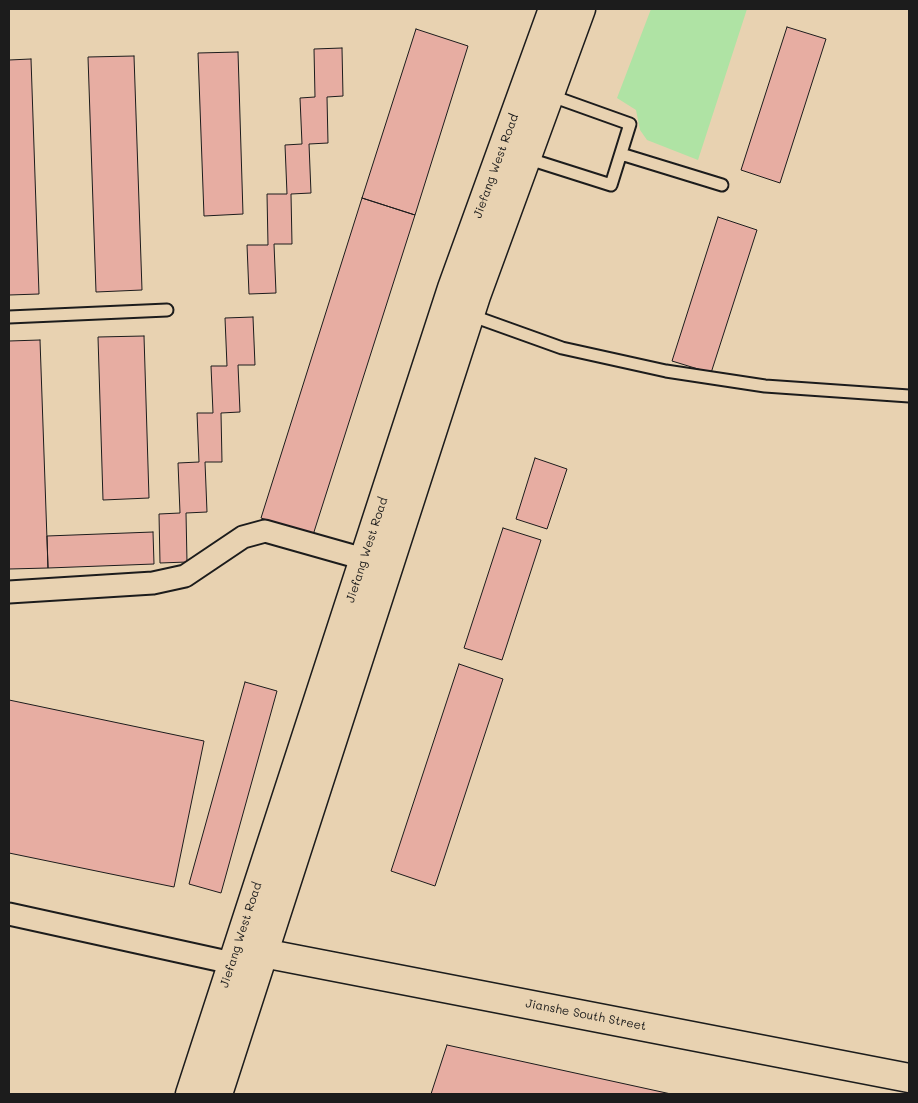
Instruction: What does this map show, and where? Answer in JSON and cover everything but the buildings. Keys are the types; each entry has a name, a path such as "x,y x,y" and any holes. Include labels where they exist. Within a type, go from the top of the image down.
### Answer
{"main road":[{"name":"Jiefang West Road","path":"190,1094 452,288 553,9"},
{"name":"Jiefang West Road","path":"218,1094 470,315 581,9"},
{"name":"Jianshe South Street","path":"263,952 909,1078"}],"street":[{"path":"9,592 153,583 185,576 243,537 266,531 364,559"},
{"path":"9,914 232,963"}],"lane":[{"path":"526,158 611,185 630,124 550,95"},
{"path":"620,154 722,185"},
{"path":"9,317 167,310"},
{"path":"470,315 562,348 666,371 765,386 909,396"}],"green space":[{"path":"651,9 747,9 698,160 647,140 640,130 636,110 617,98"}]}
